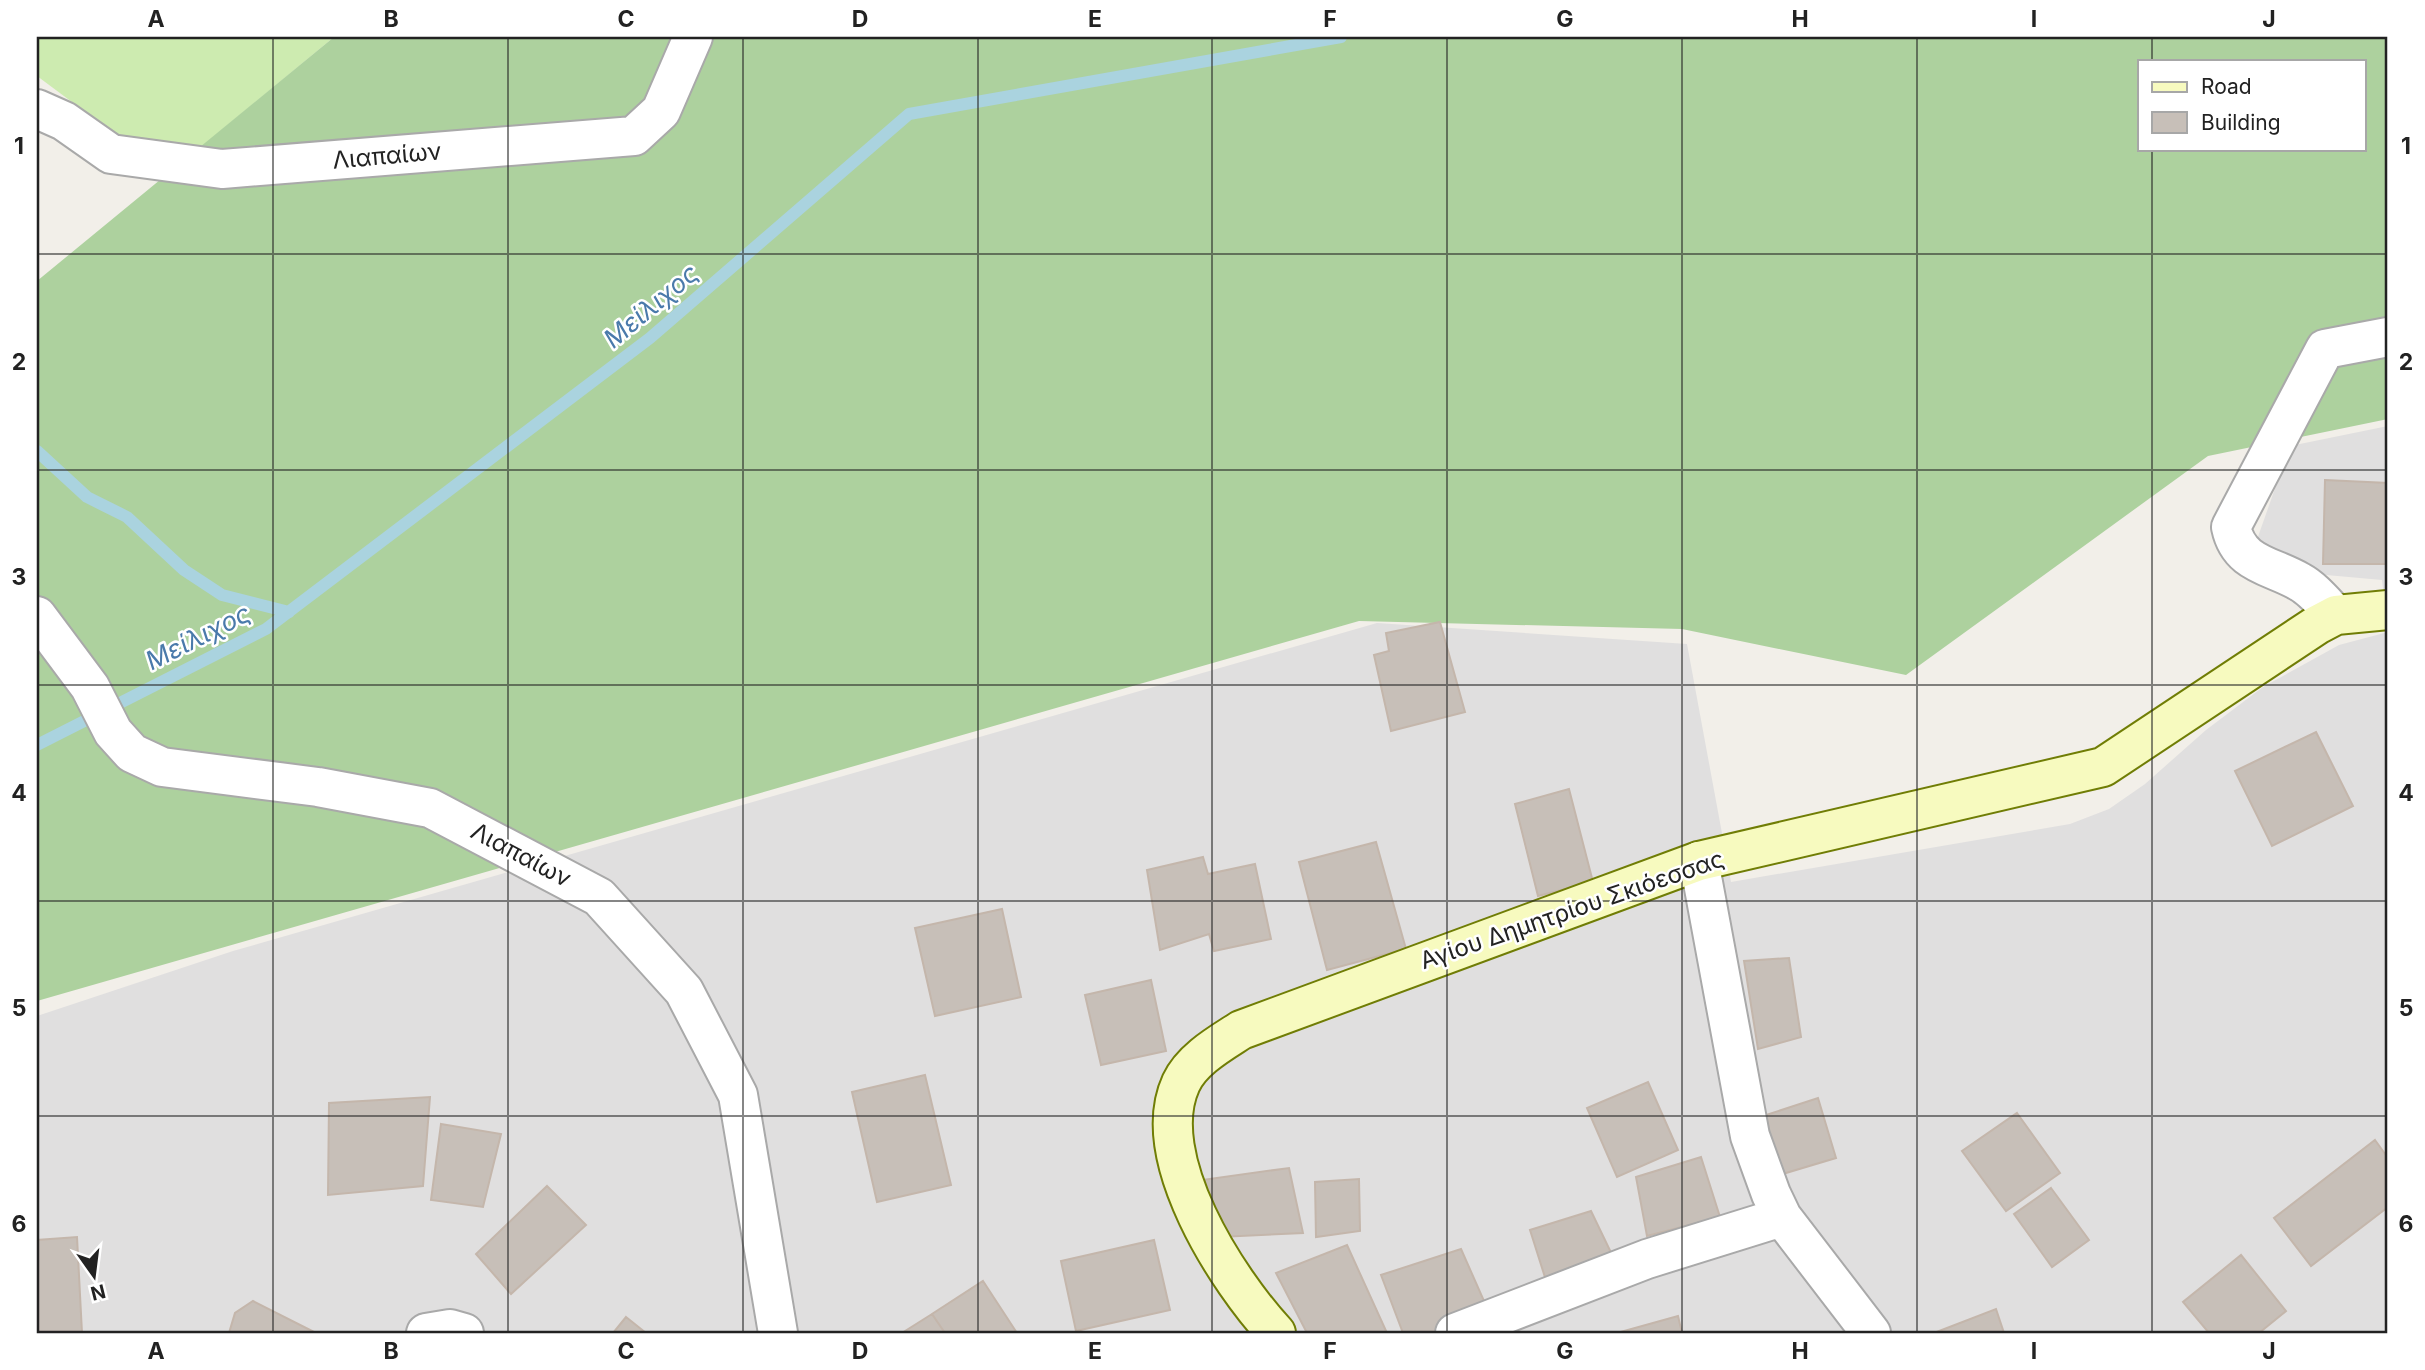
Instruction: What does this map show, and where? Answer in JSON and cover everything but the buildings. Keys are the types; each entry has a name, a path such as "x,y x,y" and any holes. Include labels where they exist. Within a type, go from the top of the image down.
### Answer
{"street":[{"name":"Λιαπαίων","path":"37,109 64,121 111,154 222,169 634,136 661,111 693,37"},
{"path":"2336,615 2302,582 2247,559 2234,541 2231,527 2325,349 2388,337"},
{"name":"Αγίου Δημητρίου Σκιόεσσας","path":"1276,1333 1247,1303 1228,1273 1188,1194 1173,1140 1174,1109 1182,1081 1207,1053 1241,1030 1699,862 2103,767 2336,615 2388,610"},
{"name":"Λιαπαίων","path":"37,616 90,687 113,732 132,753 162,767 318,787 430,808 599,897 684,991 738,1095 778,1333"},
{"path":"1699,862 1750,1136 1782,1217 1871,1333"},
{"path":"1455,1333 1647,1259 1782,1217"},
{"path":"426,1333 450,1329 464,1333"}],"shaded area":[{"path":"2388,426 2388,630 2382,580 2293,572 2254,548 2290,446"},
{"path":"1377,623 1687,644 1731,882 2070,824 2109,809 2145,784 2206,730 2263,687 2339,645 2388,632 2388,1333 37,1333 37,1016 233,951"}],"green space":[{"path":"37,37 334,37 195,152 123,140 37,76"},
{"path":"334,37 2388,37 2388,419 2208,456 1906,675 1682,629 1359,621 37,1001 37,281"}],"waterway":[{"name":"Μείλιχος","path":"37,745 266,629 650,338 909,114 1341,37"},
{"path":"37,451 87,497 127,517 184,570 222,595 289,612"}]}
